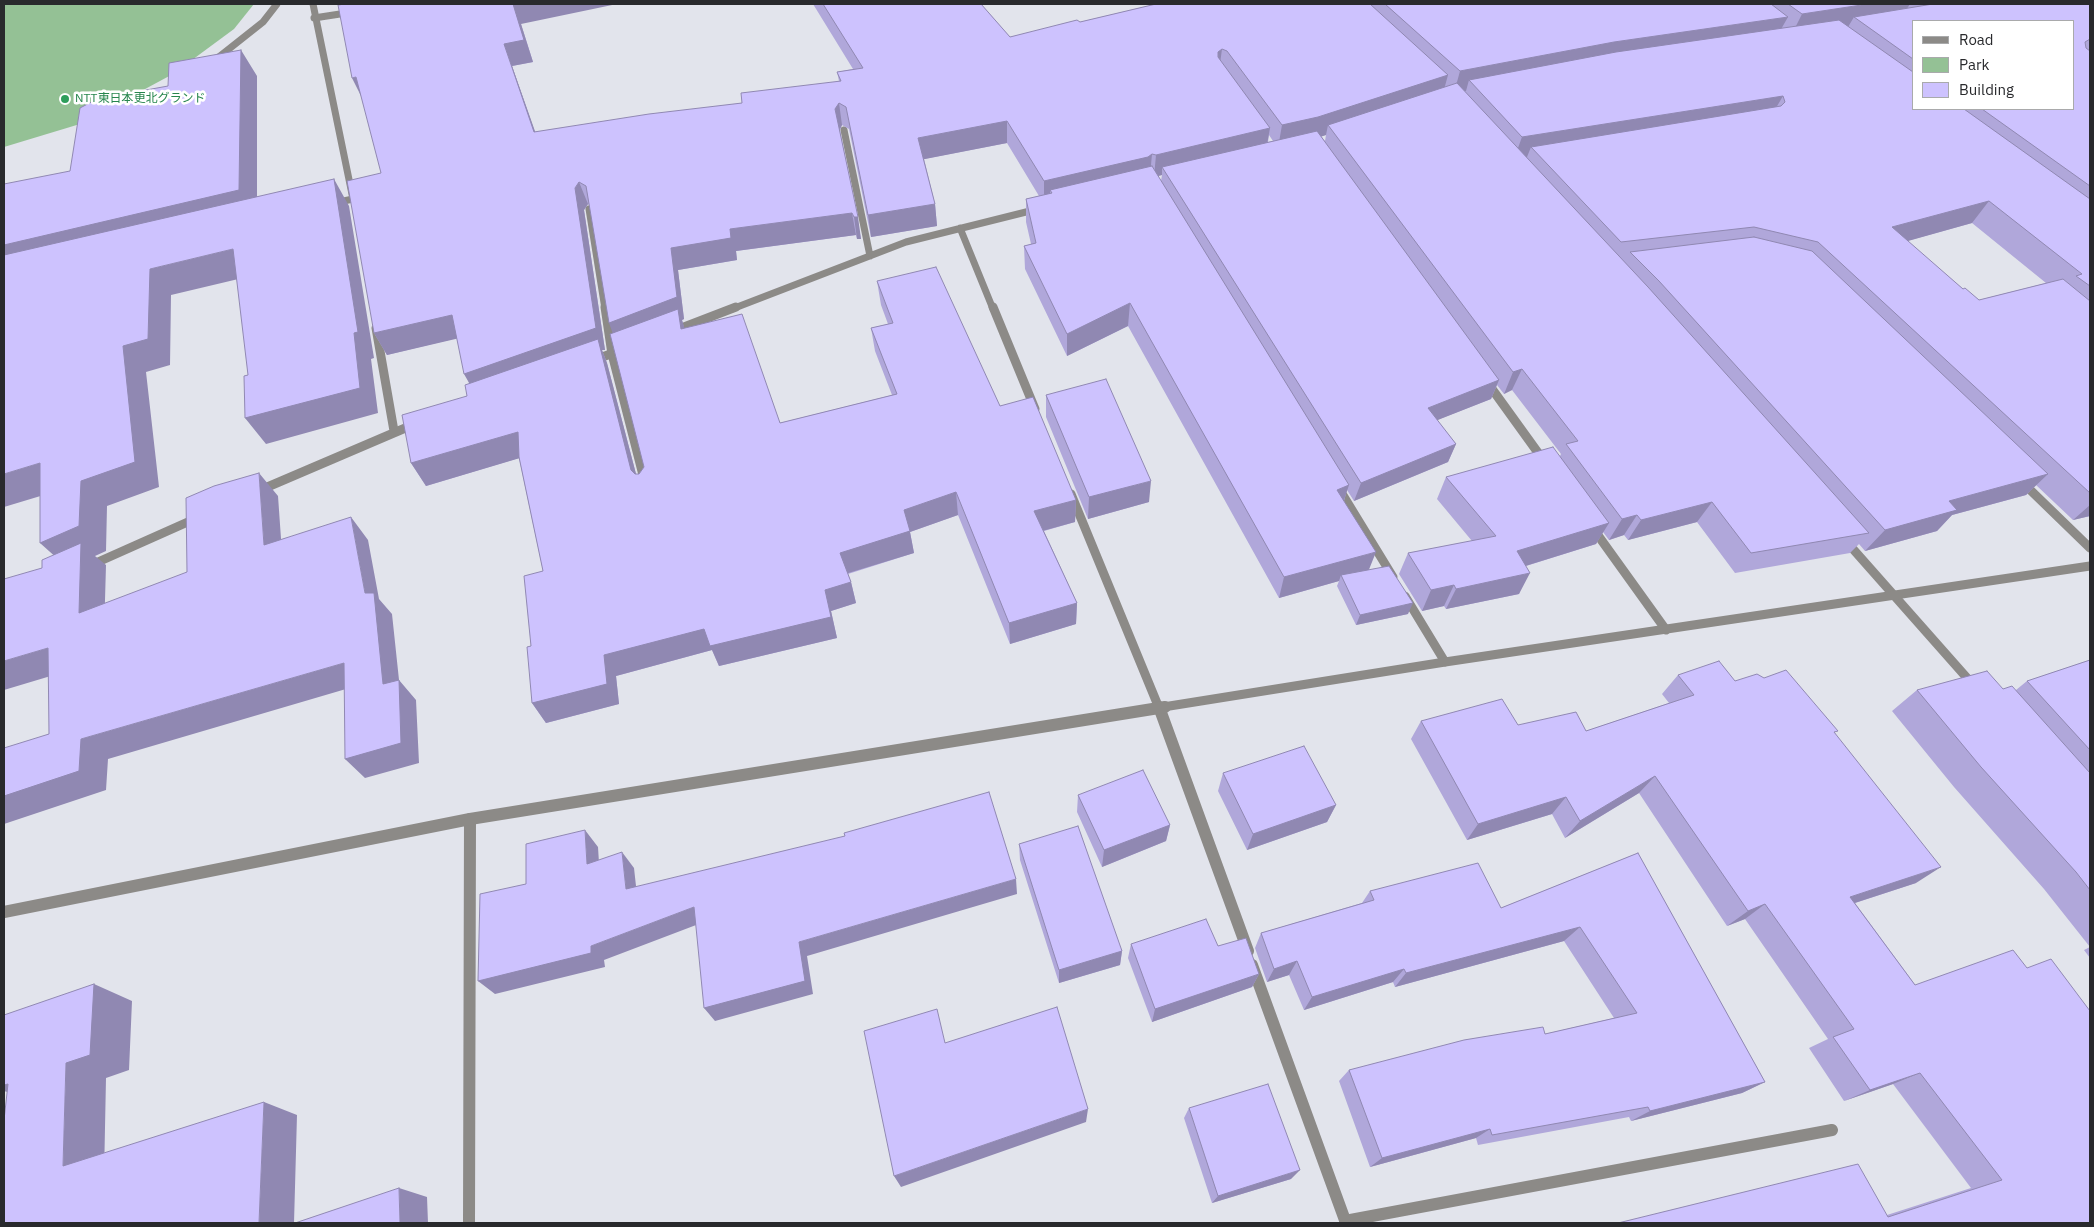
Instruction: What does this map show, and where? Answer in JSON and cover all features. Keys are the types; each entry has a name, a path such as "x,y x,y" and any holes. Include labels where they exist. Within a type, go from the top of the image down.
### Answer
{"street":[{"path":"205,66 220,57 263,22 277,4"},
{"path":"313,4 314,18 354,209"},
{"path":"314,18 362,10"},
{"path":"844,130 870,256"},
{"path":"324,206 353,199"},
{"path":"658,336 906,242 1046,207"},
{"path":"589,209 612,354 647,491"},
{"path":"960,228 1040,421"},
{"path":"374,315 394,431"},
{"path":"585,364 640,344"},
{"path":"1479,370 1549,468"},
{"path":"249,495 421,421"},
{"path":"2012,473 2090,548"},
{"path":"1332,476 1445,662"},
{"path":"1067,486 1159,707 1346,1222 1832,1130"},
{"path":"76,571 213,511"},
{"path":"1584,516 1666,630"},
{"path":"1836,530 1986,699"},
{"path":"4,912 470,818 1445,662 2090,566"},
{"path":"469,1223 470,818"}],"green space":[{"name":"NTT東日本更北グランド","path":"4,4 254,4 234,29 173,74 80,124 4,147"}],"building":[{"path":"513,4 524,40 504,44 534,132 649,114 742,103 741,93 841,81 837,72 863,68 823,4 981,4 1010,37 1077,20 1080,22 1156,4 1370,4 1448,75 1318,117 1282,125 1227,51 1222,49 1218,52 1218,57 1270,128 1156,155 1152,154 1148,157 1044,181 1007,121 918,138 935,204 868,215 846,107 839,103 835,109 858,217 854,217 852,213 730,229 731,238 671,248 677,297 609,323 586,186 579,182 575,188 596,328 464,374 452,315 374,333 347,181 381,173 356,77 352,78 338,5"},
{"path":"1385,4 1771,4 1788,17 1614,42 1460,71"},
{"path":"1788,4 1868,4 1802,14"},
{"path":"1933,4 2090,4 2090,39 2085,42 2086,48 2090,51 2090,186 1983,110 2074,110 2074,20 1912,20 1912,58 1854,17"},
{"path":"1839,20 1912,71 1912,110 1965,110 2090,199 2090,286 2076,276 2082,274 1989,201 1892,227 1963,289 1965,288 1979,300 2063,279 2090,301 2090,493 1818,242 1754,227 1621,242 1531,147 1781,106 1785,102 1783,96 1522,137 1469,80 1616,52"},
{"path":"241,50 239,190 4,245 4,184 70,171 80,108 97,99 168,86 169,63"},
{"path":"1457,83 1648,287 1869,533 1751,553 1712,502 1641,520 1637,515 1622,519 1566,444 1578,441 1522,369 1513,372 1328,125"},
{"path":"1317,131 1499,380 1428,408 1456,444 1361,483 1162,167"},
{"path":"1152,166 1349,485 1337,490 1376,552 1284,577 1130,303 1067,334 1024,246 1036,243 1026,199 1052,193 1050,190"},
{"path":"334,179 358,332 354,333 360,388 245,418 244,376 248,375 233,249 150,269 148,339 123,346 135,462 81,481 79,526 40,543 40,463 4,474 4,255"},
{"path":"1754,237 1812,251 2048,474 1949,501 1957,510 1885,530 1659,281 1630,252"},
{"path":"936,267 1000,406 1033,397 1076,500 1034,511 1077,603 1009,623 956,492 904,510 910,531 840,553 851,582 825,590 831,617 710,646 704,629 604,655 607,684 532,703 527,647 531,646 524,576 543,571 519,457 518,432 411,463 402,415 467,396 465,385 598,339 631,470 635,474 639,474 644,467 610,334 678,309 681,329 742,314 780,423 897,394 871,328 893,323 877,281"},
{"path":"1106,379 1151,481 1089,497 1046,395"},
{"path":"1553,447 1609,523 1517,551 1530,573 1456,589 1454,585 1431,590 1408,553 1496,536 1446,477"},
{"path":"259,473 264,545 351,517 365,593 374,593 383,684 399,680 401,743 345,759 344,663 81,739 79,771 4,796 4,748 49,734 48,648 4,661 4,579 42,568 42,560 81,543 79,613 187,572 186,498 214,486"},
{"path":"1389,566 1413,603 1360,615 1341,575"},
{"path":"2090,660 2090,750 2027,681"},
{"path":"1719,661 1735,681 1757,674 1764,678 1786,670 1838,731 1834,732 1941,867 1850,897 1915,985 2013,950 2027,968 2051,959 2090,1011 2090,1223 1618,1223 1858,1164 1888,1217 2002,1180 1920,1073 1870,1090 1833,1037 1854,1029 1765,904 1748,911 1655,776 1580,821 1566,797 1478,824 1421,721 1502,699 1518,725 1576,712 1586,731 1694,695 1678,675"},
{"path":"1987,671 2003,689 2012,686 2090,773 2090,890 1981,767 1917,690"},
{"path":"1304,746 1336,805 1253,834 1223,773"},
{"path":"1143,770 1170,825 1104,850 1078,795"},
{"path":"989,792 1016,879 799,942 805,981 704,1008 694,907 591,946 591,953 478,981 480,894 526,884 526,844 585,830 587,864 622,852 626,889 845,836 844,833"},
{"path":"1078,826 1122,951 1059,970 1019,844"},
{"path":"1638,853 1765,1082 1650,1111 1648,1107 1492,1135 1490,1129 1382,1158 1349,1070 1464,1040 1543,1027 1545,1034 1637,1013 1580,927 1406,973 1404,969 1312,997 1297,961 1274,969 1261,933 1374,900 1370,891 1478,863 1501,908"},
{"path":"1206,919 1218,946 1246,938 1259,974 1155,1009 1131,944"},
{"path":"94,984 90,1055 66,1063 63,1166 264,1102 259,1223 4,1223 4,1120 8,1084 4,1085 4,1015"},
{"path":"1057,1007 1088,1109 894,1176 864,1031 937,1009 945,1043"},
{"path":"1268,1084 1300,1170 1218,1196 1189,1108"},
{"path":"399,1188 400,1223 295,1223"}],"place":[{"name":"NTT東日本更北グランド","path":"65,99"}]}
